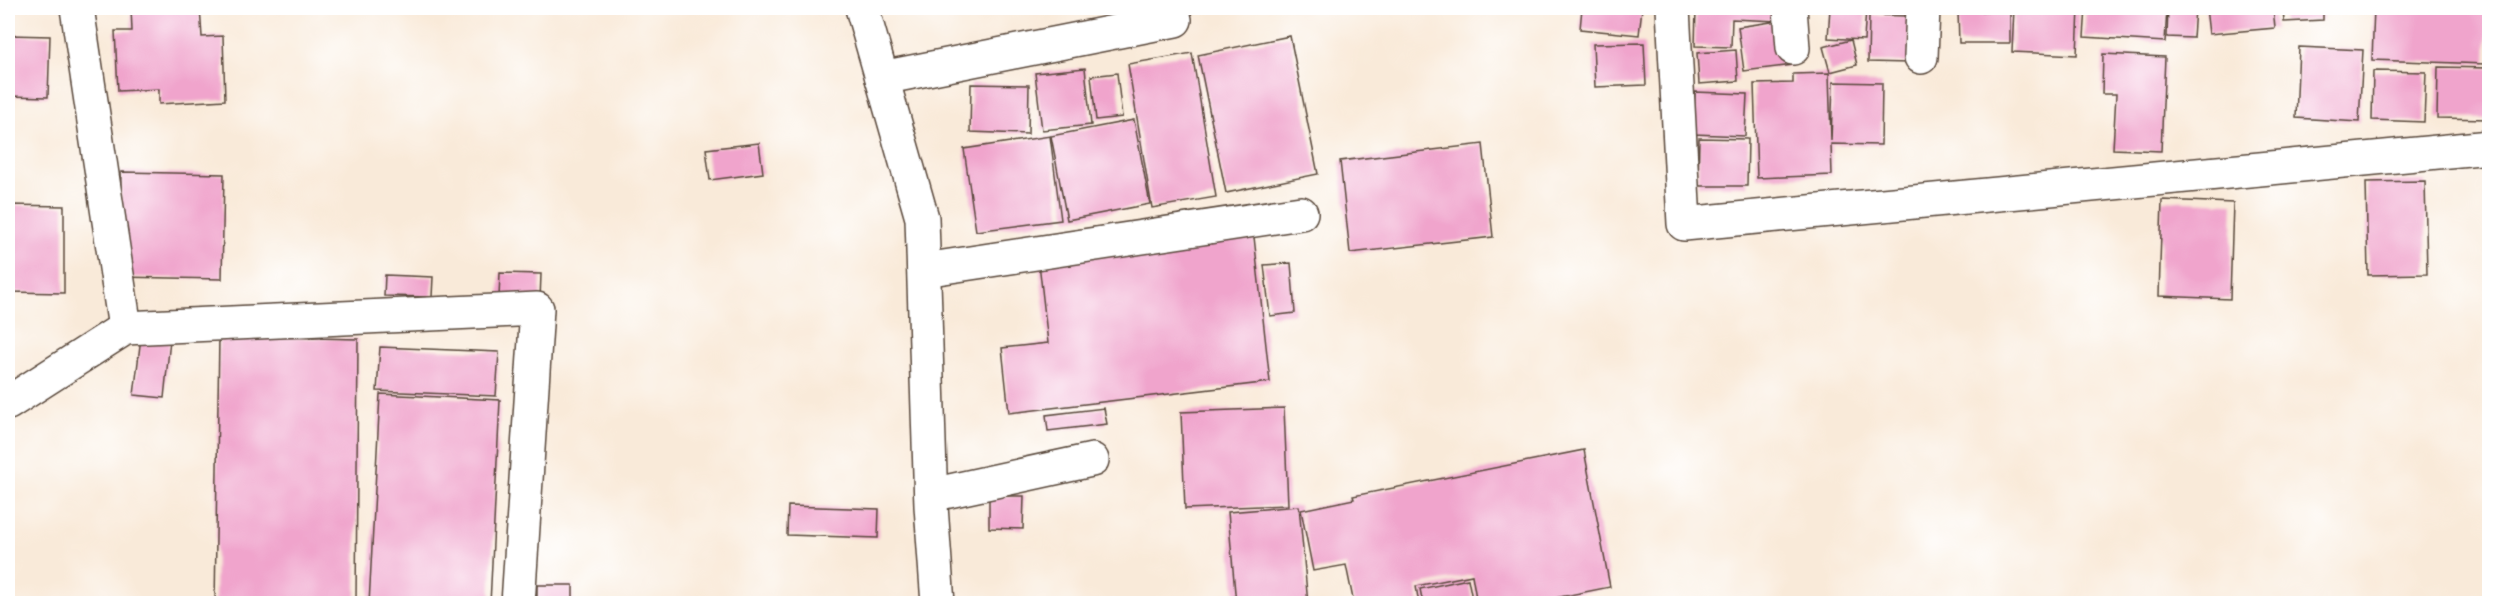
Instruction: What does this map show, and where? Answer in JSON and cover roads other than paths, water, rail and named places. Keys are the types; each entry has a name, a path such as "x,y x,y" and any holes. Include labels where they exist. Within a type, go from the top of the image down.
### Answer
{"street":[{"path":"77,8 124,328"},
{"path":"862,8 922,218 931,495 938,603"},
{"path":"882,78 1175,20 1172,8"},
{"path":"1673,8 1684,224 2490,147"},
{"path":"1790,8 1793,48"},
{"path":"1921,57 1923,8"},
{"path":"924,270 1301,213"},
{"path":"8,403 124,328 537,309 518,603"},
{"path":"931,495 1092,460"}]}
